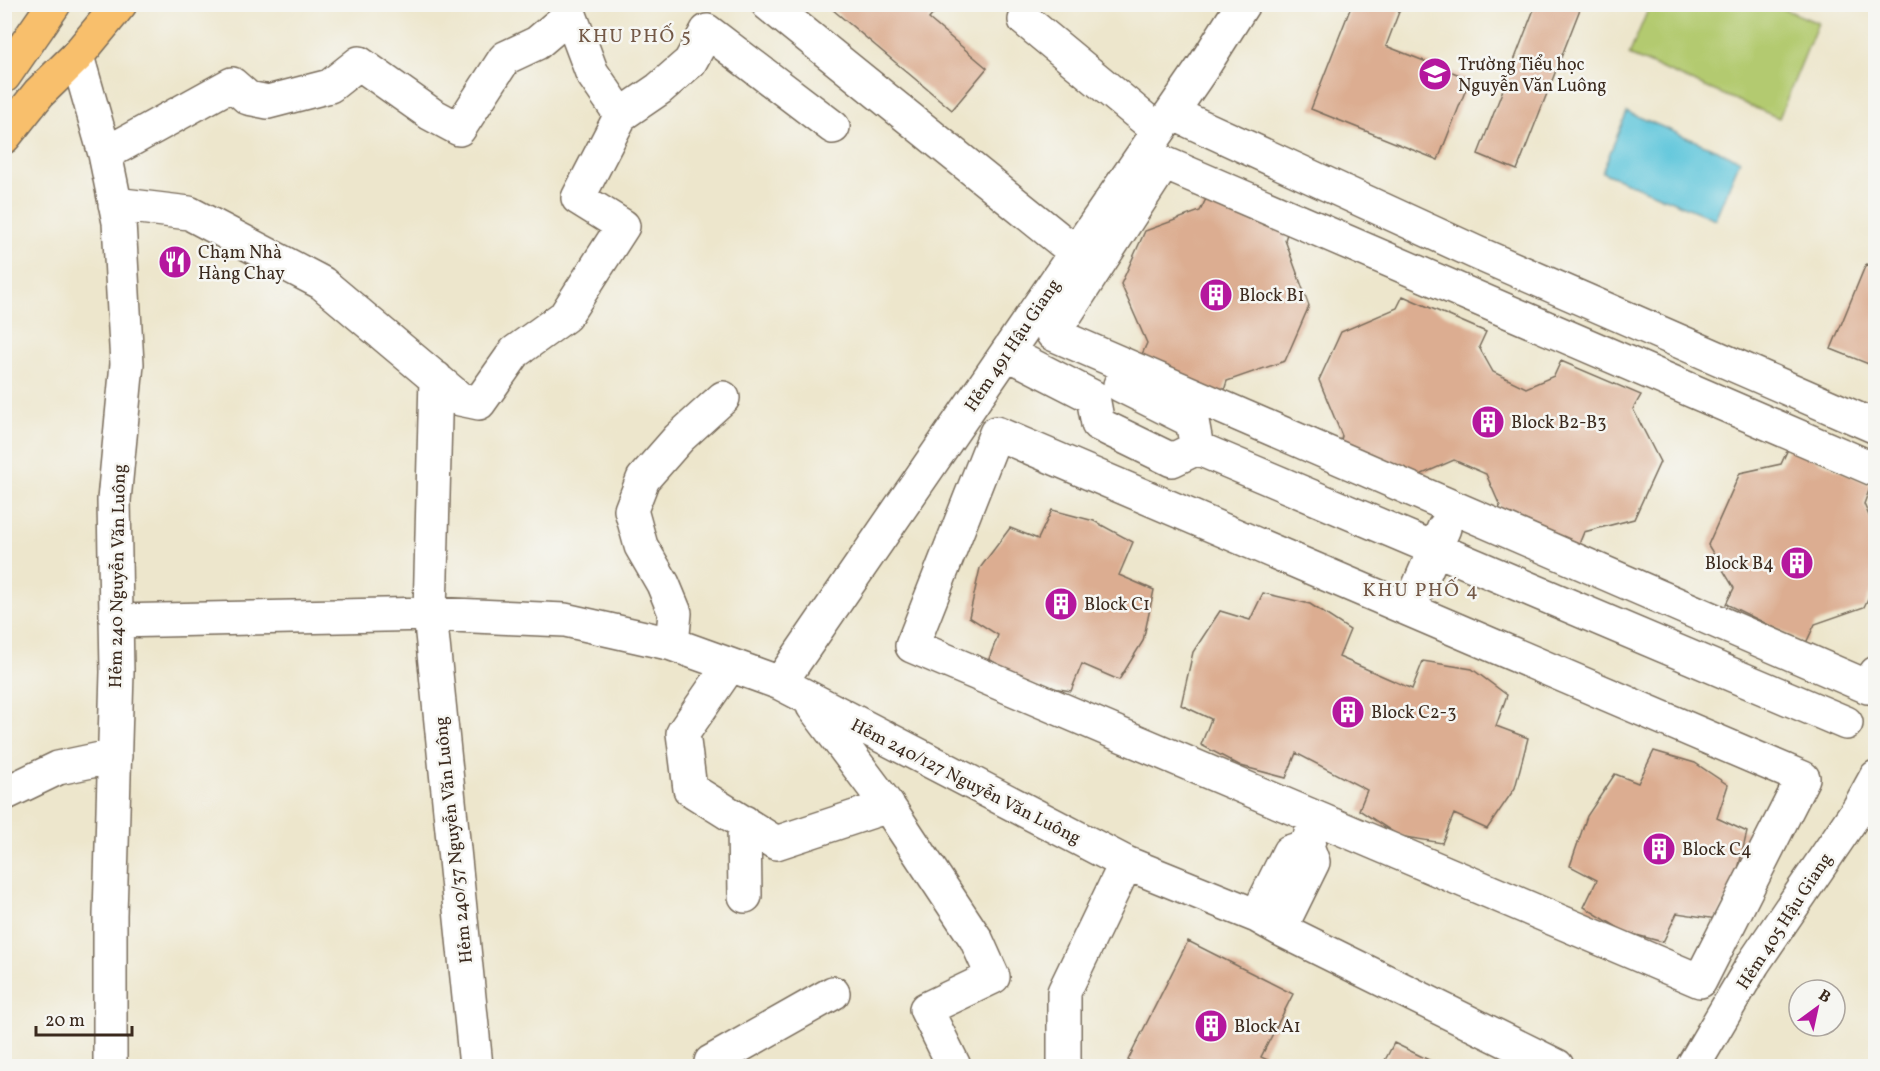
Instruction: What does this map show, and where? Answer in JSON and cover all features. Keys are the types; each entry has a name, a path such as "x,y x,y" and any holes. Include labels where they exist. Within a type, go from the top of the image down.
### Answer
{"main road":[{"path":"4,76 54,4"},
{"path":"4,137 39,93 77,56 120,4"}],"street":[{"path":"768,4 1075,252"},
{"name":"Hẻm 491 Hậu Giang","path":"794,690 1007,353 1165,122 1242,4"},
{"path":"105,154 232,84 248,98 268,102 330,86 359,63 431,114 459,129 505,58 537,43 568,10 592,73 621,115"},
{"path":"1025,20 1165,122 1477,253 1875,427"},
{"path":"115,204 189,213 322,283 460,399 478,403 515,352 565,316 623,226 578,198 621,115 659,89 690,62 707,31 833,127"},
{"name":"Hẻm 240 Nguyễn Văn Luông","path":"77,56 105,154 119,222 127,364 114,500 116,621 110,1066"},
{"path":"1875,470 1164,163 1053,333 1869,687 1875,673"},
{"path":"1460,291 1477,253"},
{"path":"1617,358 1633,321"},
{"path":"1007,353 1093,397"},
{"name":"Hẻm 240/37 Nguyễn Văn Luông","path":"436,378 430,614 476,1066"},
{"path":"1093,397 1116,383 1192,421 1197,448"},
{"path":"1093,397 1098,424 1172,460 1197,448 1846,723"},
{"path":"672,644 675,613 663,584 641,546 630,510 643,479 679,438 723,398"},
{"path":"996,433 1409,609 1803,778 1700,981 1312,832 912,646 996,433"},
{"path":"1409,609 1453,507"},
{"path":"116,621 430,614 565,620 672,644 794,690"},
{"path":"730,665 684,733 690,789 776,843 888,806"},
{"name":"Hẻm 240/127 Nguyễn Văn Luông","path":"794,690 888,806 976,939 993,976 926,1009 954,1066"},
{"name":"Hẻm 240/127 Nguyễn Văn Luông","path":"794,690 1126,863 1268,922 1557,1066"},
{"path":"4,794 58,768 115,756"},
{"name":"Hẻm 405 Hậu Giang","path":"1694,1066 1753,964 1867,816 1875,777"},
{"path":"744,822 745,896"},
{"path":"1268,922 1289,852 1312,832"},
{"path":"1064,1066 1064,992 1126,863"},
{"path":"714,1066 711,1062 832,993"}],"green space":[{"path":"1650,5 1774,5 1818,23 1779,118 1629,55"}],"water":[{"path":"1627,112 1740,160 1715,219 1602,172"}],"building":[{"path":"826,4 941,4 929,19 987,68 952,110"},
{"path":"1352,4 1359,4 1372,10 1375,4 1402,4 1386,46 1470,79 1438,160 1311,109"},
{"path":"1536,4 1582,4 1517,170 1478,154"},
{"name":"Block B1","path":"1207,197 1288,231 1285,240 1309,306 1285,361 1227,381 1222,397 1140,359 1147,343 1121,284 1145,231 1200,211"},
{"path":"1866,264 1876,268 1876,367 1831,349"},
{"name":"Block B2-B3","path":"1403,296 1486,332 1479,347 1493,372 1526,388 1554,376 1561,361 1641,395 1633,409 1660,462 1634,519 1584,532 1575,554 1496,521 1500,506 1486,474 1454,460 1422,474 1415,488 1338,451 1342,436 1319,380 1341,332 1397,308"},
{"name":"Block B4","path":"1789,447 1871,485 1864,504 1876,532 1876,582 1864,607 1815,624 1806,643 1726,604 1734,588 1708,545 1740,473 1781,464"},
{"name":"Block C1","path":"1052,510 1094,521 1133,542 1119,575 1154,590 1143,641 1119,680 1082,664 1071,691 1028,684 989,659 998,635 969,617 980,568 1010,528 1038,539"},
{"name":"Block C2-3","path":"1263,593 1310,604 1350,630 1339,657 1412,689 1423,661 1472,669 1507,695 1496,726 1528,738 1515,788 1487,829 1454,814 1442,843 1399,836 1359,810 1367,790 1296,753 1286,778 1241,766 1201,745 1211,719 1181,705 1193,652 1220,611 1250,620"},
{"name":"Block C4","path":"1654,751 1695,763 1728,785 1717,818 1747,832 1736,878 1717,919 1677,913 1663,942 1625,932 1584,907 1597,880 1570,866 1587,816 1615,774 1638,783"},
{"name":"Block A1","path":"1188,941 1293,994 1261,1057 1280,1066 1142,1066 1128,1060"},
{"path":"1394,1043 1441,1066 1382,1066"}],"place":[{"name":"Trường Tiểu học Nguyễn Văn Luông","path":"1435,74"},
{"name":"Chạm Nhà Hàng Chay","path":"175,262"},
{"name":"Block B1","path":"1216,295"},
{"name":"Block B2-B3","path":"1488,422"},
{"name":"Block B4","path":"1797,563"},
{"name":"Block C1","path":"1061,604"},
{"name":"Block C2-3","path":"1348,712"},
{"name":"Block C4","path":"1659,849"},
{"name":"Block A1","path":"1211,1026"}],"district":[{"name":"KHU PHỐ 5","path":"635,35"},
{"name":"KHU PHỐ 4","path":"1421,589"}]}
